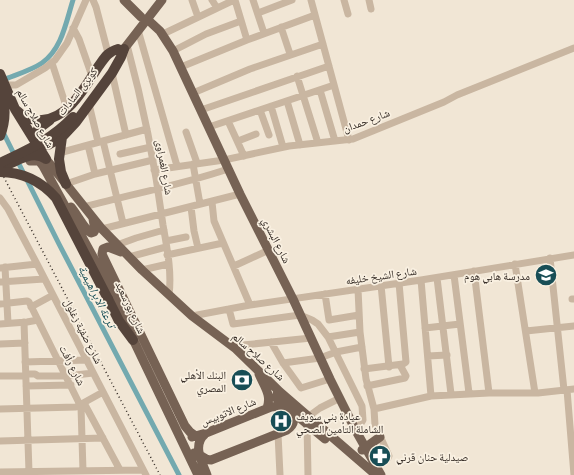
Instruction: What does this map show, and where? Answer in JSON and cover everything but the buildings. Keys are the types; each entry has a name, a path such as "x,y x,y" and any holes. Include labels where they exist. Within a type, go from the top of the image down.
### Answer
{"highway":[{"path":"15,109 23,116 43,120 70,113 92,76 108,53 123,48"},
{"path":"54,118 40,127 38,131 38,136 45,144 48,145 62,137 76,122 112,73 121,57 123,48"},
{"name":"كوبرى السادات","path":"5,166 50,138 123,48"},
{"path":"0,74 5,113 0,136"},
{"name":"شارع صلاح سالم","path":"2,87 46,159"},
{"name":"كوبرى السادات","path":"0,157 45,135 70,113"},
{"path":"62,137 59,153 59,166 66,184"},
{"path":"0,175 5,166 28,158 37,155 46,159"},
{"path":"0,172 19,174 33,179 45,187 56,198 108,299 120,321 133,340"}],"main road":[{"name":"شارع البشري","path":"124,0 163,34 173,51 228,169 293,299 330,379 378,472"},
{"path":"123,48 155,0"},
{"path":"123,48 138,30 144,18 162,0"},
{"name":"شارع بورسعيد","path":"28,158 41,163 97,264 198,475"},
{"name":"شارع صلاح سالم","path":"46,159 102,229 142,270 192,316 236,349 367,475"},
{"path":"63,202 76,213 88,232 91,234 95,230 93,218"},
{"name":"شارع صلاح سالم","path":"128,255 108,247 103,249 102,254 185,426 197,437"},
{"path":"146,347 160,394"},
{"path":"256,368 269,394 267,408"},
{"name":"شارع صلاح سالم","path":"280,392 277,394 277,399 290,409 308,419 356,458 378,472"},
{"name":"شارع الاتوبيس","path":"177,430 187,437 197,437 267,408 279,406 290,409"},
{"path":"192,460 191,456 194,453 200,455 206,460 213,460 290,428 293,423 293,414 290,409"},
{"path":"206,433 198,444 207,475"},
{"path":"356,458 365,447 380,437"}],"street":[{"path":"2,87 16,85 52,63 63,50 86,0"},
{"path":"93,0 96,6 108,53"},
{"path":"192,0 198,17"},
{"path":"212,0 217,8"},
{"path":"163,34 234,0 247,40"},
{"path":"253,0 264,33"},
{"path":"258,13 292,0"},
{"path":"311,0 349,140"},
{"path":"344,0 348,14"},
{"path":"369,0 371,9"},
{"path":"181,67 264,33 315,15"},
{"path":"173,51 206,34 241,21"},
{"path":"281,27 290,54"},
{"path":"73,28 79,39 92,76"},
{"path":"138,30 177,166"},
{"path":"193,93 244,71 290,54 323,44"},
{"name":"شارع الغمراوى","path":"123,48 151,147 166,244 170,279 169,295"},
{"name":"شارع حمدان","path":"154,170 224,160 283,147 318,142 349,140 574,48"},
{"path":"52,63 70,113"},
{"path":"201,110 329,66"},
{"path":"112,73 126,135"},
{"path":"297,76 318,142"},
{"path":"10,99 16,85"},
{"path":"209,127 334,85"},
{"path":"320,90 335,141"},
{"path":"287,101 300,145"},
{"path":"89,104 111,170 124,223"},
{"path":"270,106 283,147"},
{"path":"260,110 268,135"},
{"path":"228,121 244,156"},
{"path":"59,153 147,130"},
{"path":"186,132 195,164 200,204"},
{"path":"238,142 256,134"},
{"path":"88,145 95,174"},
{"path":"120,154 151,147"},
{"path":"66,184 95,174 153,160"},
{"path":"84,207 196,180 228,169"},
{"path":"102,229 240,194"},
{"name":"شارع صفية زغلول","path":"0,198 8,209 145,472"},
{"path":"212,202 214,221 250,305"},
{"path":"191,207 198,248"},
{"path":"117,245 164,230"},
{"path":"128,255 186,237"},
{"path":"167,255 223,243"},
{"path":"234,266 269,250"},
{"name":"شارع الشيخ خليفه","path":"192,316 250,305 437,278 574,255"},
{"path":"550,258 557,328 568,390 574,475"},
{"path":"8,323 4,304 3,267 37,264"},
{"path":"142,270 168,264"},
{"path":"515,264 535,393"},
{"path":"474,271 489,393"},
{"path":"454,275 470,393"},
{"path":"437,278 451,394"},
{"path":"3,282 44,279"},
{"path":"421,280 431,396"},
{"path":"364,369 400,365 404,364 406,360 399,283"},
{"path":"381,285 389,367"},
{"path":"358,289 360,332 364,369 374,408 375,425 389,457 378,472"},
{"path":"325,294 329,320 359,315"},
{"path":"4,304 27,301 31,308 53,295"},
{"name":"شارع رأفت","path":"31,308 82,404 83,471"},
{"path":"229,309 232,322 234,324 300,315 315,322 321,327 336,352 362,406 363,420 356,431"},
{"path":"0,324 38,320"},
{"path":"24,322 29,472"},
{"path":"425,328 460,324"},
{"path":"526,331 574,326"},
{"path":"328,337 360,332"},
{"path":"236,349 238,346 243,345 311,338"},
{"path":"271,342 283,363 301,388 330,379"},
{"path":"0,344 25,343"},
{"path":"283,363 320,358 336,352 362,347"},
{"path":"428,356 447,355"},
{"path":"25,362 87,360"},
{"path":"368,386 405,378 406,376 400,365"},
{"path":"0,376 35,374 37,376 66,376 93,373"},
{"path":"26,386 72,385"},
{"path":"374,408 431,396 451,394 535,393 568,390"},
{"path":"0,409 76,407 103,392"},
{"path":"308,475 308,419 320,408 340,398"},
{"path":"82,404 103,438 120,470"},
{"path":"278,434 280,475"},
{"path":"0,441 103,438"},
{"path":"0,472 55,473 83,471 92,473 120,470 131,473 145,472"}],"waterway":[{"path":"3,80 33,68 49,57 59,43 73,0"},
{"name":"ترعة الابراهيمية","path":"2,130 59,244 179,475"}],"railway":[{"path":"0,170 160,475"}],"place":[{"name":"مدرسة هابي هوم","path":"546,275"},
{"name":"البنك الأهلي المصري","path":"242,380"},
{"name":"عيادة بني سويف الشاملة التأمين الصحي","path":"281,421"},
{"name":"صيدلية حنان قرني","path":"380,456"}]}
